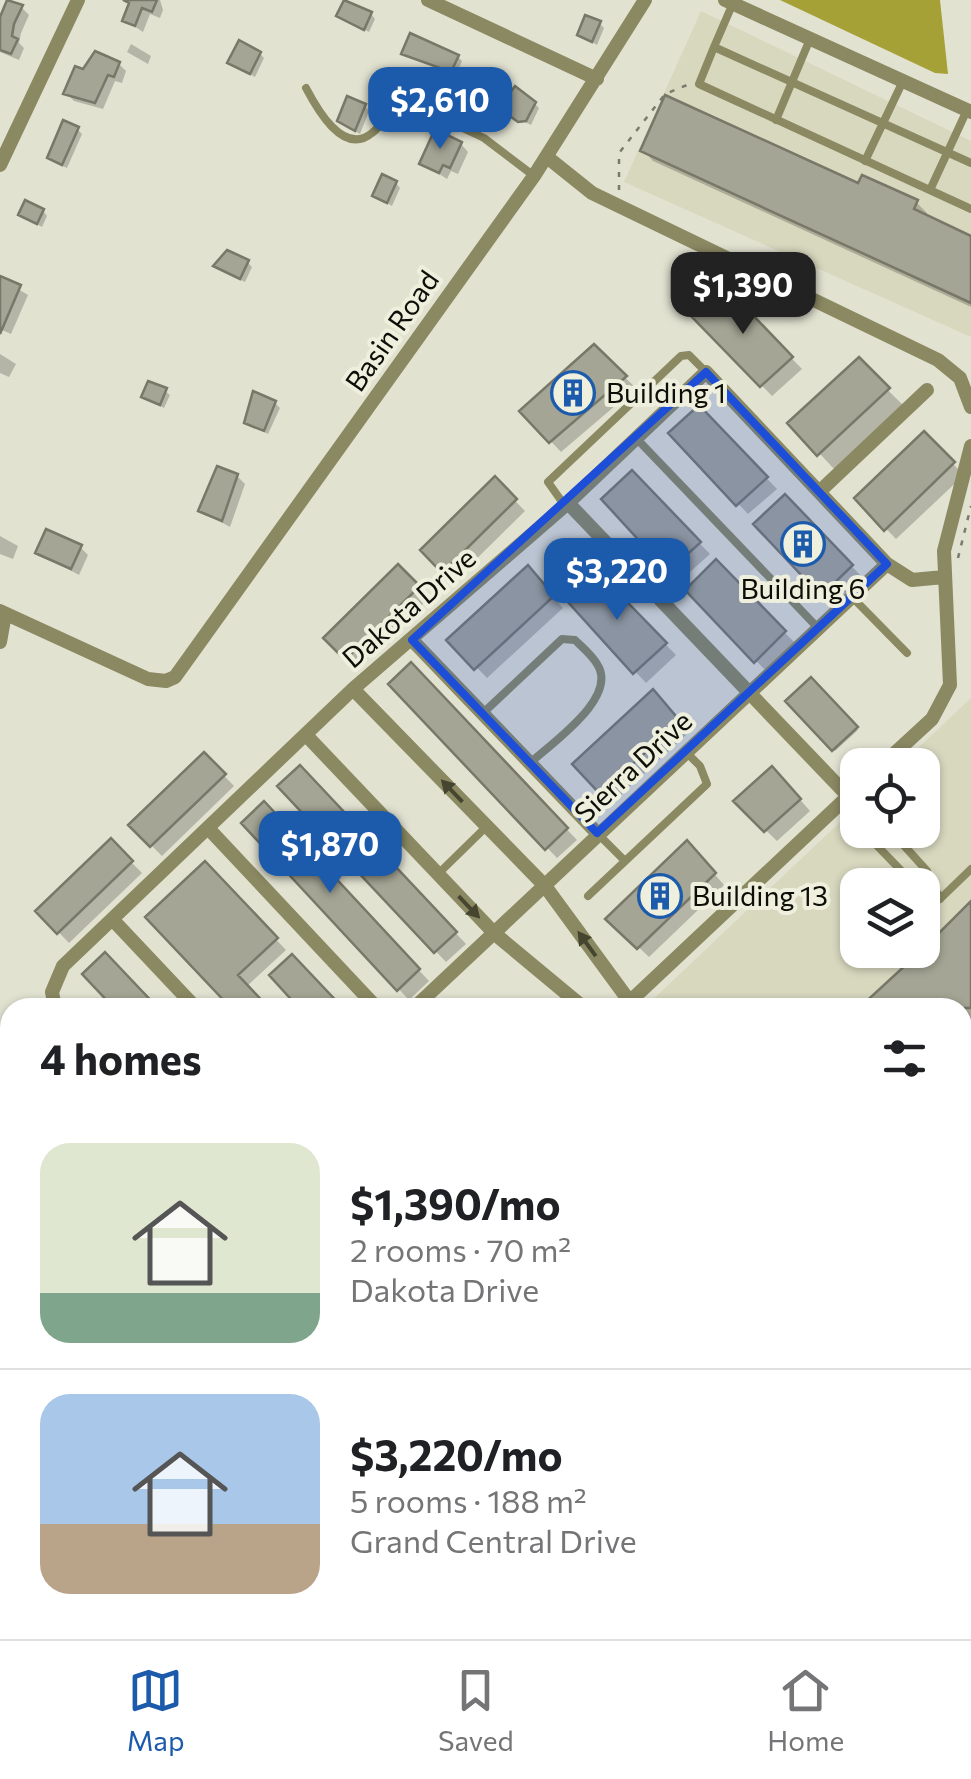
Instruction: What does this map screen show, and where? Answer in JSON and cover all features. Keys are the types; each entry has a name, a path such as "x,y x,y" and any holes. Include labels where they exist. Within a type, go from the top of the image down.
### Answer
{"street":[{"path":"0,165 78,0"},
{"path":"428,0 597,79"},
{"name":"Basin Road","path":"3,612 148,679 166,681 182,670 534,176 646,0"},
{"path":"729,2 969,111"},
{"path":"547,157 592,194 926,353 960,378 971,407"},
{"path":"706,372 887,564 912,580 944,577"},
{"name":"Dakota Drive","path":"54,998 62,966 353,689 566,505 706,372"},
{"path":"819,492 927,390"},
{"path":"900,748 932,719 947,694 952,635 944,550 971,446"},
{"path":"566,505 748,696 840,782"},
{"name":"Sierra Drive","path":"425,998 887,564"},
{"path":"0,642 3,612"},
{"path":"412,640 597,833"},
{"path":"353,689 545,886 622,998"},
{"path":"306,735 494,934 572,998"},
{"path":"633,998 840,808"},
{"path":"208,828 369,998"},
{"path":"113,920 187,998"}],"lane":[{"path":"729,2 699,84 971,209"},
{"path":"776,120 810,39"},
{"path":"714,47 971,163"},
{"path":"866,160 903,81"},
{"path":"306,88 324,120 336,131 364,137 374,132 387,110 408,102 484,138 534,176"},
{"path":"930,190 969,111"},
{"path":"566,505 549,490 548,482 680,356 689,355 706,372"},
{"path":"636,438 818,628"},
{"path":"851,596 907,652"},
{"path":"482,714 562,639 576,640 599,666 603,683 595,703 530,763"},
{"path":"588,896 707,784 700,766 686,752"},
{"path":"438,874 487,826"},
{"path":"597,833 625,861"},
{"path":"879,848 898,868"},
{"path":"906,848 923,868"},
{"path":"940,899 971,869"}],"path":[{"path":"625,209 624,196 618,190 619,153 666,94 699,84"},
{"path":"958,557 971,506"}],"highlighted area":[{"path":"706,372 887,564 597,833 412,640"}],"shaded area":[{"path":"780,0 940,0 948,74 935,73"},
{"path":"701,11 971,141 971,337 624,182"},
{"path":"971,698 971,998 655,998 840,822 840,848 940,848 940,748 918,748"}],"building":[{"path":"7,0 23,5 14,24 12,36 18,39 11,54 0,50 0,17"},
{"path":"123,0 157,0 152,12 142,8 135,26 122,21 129,3"},
{"path":"344,0 372,12 364,30 336,16"},
{"path":"585,15 601,21 592,42 577,35"},
{"path":"410,33 459,55 451,72 401,54"},
{"path":"239,40 261,52 250,74 227,63"},
{"path":"95,51 120,62 114,77 108,75 95,103 63,94 75,66 83,69"},
{"path":"458,79 479,91 472,104 450,92"},
{"path":"515,86 536,102 526,121 518,122 503,111 506,107 502,104"},
{"path":"665,95 858,183 862,175 918,200 914,209 971,236 971,303 640,151"},
{"path":"347,96 366,104 355,131 337,121"},
{"path":"63,120 79,127 62,165 47,158"},
{"path":"435,129 462,142 450,168 443,165 439,173 419,164"},
{"path":"382,174 397,181 387,203 372,196"},
{"path":"25,200 44,209 37,224 18,215"},
{"path":"227,250 249,260 240,279 213,266"},
{"path":"0,276 21,285 0,334"},
{"path":"726,287 793,357 760,387 692,317"},
{"name":"Building 1","path":"594,344 627,376 549,443 519,411"},
{"path":"859,357 890,388 817,456 787,423"},
{"path":"148,381 167,388 160,405 141,397"},
{"path":"253,391 276,401 264,431 244,423"},
{"path":"699,405 768,477 736,506 668,433"},
{"path":"924,431 955,462 884,531 854,498"},
{"path":"217,466 238,474 222,521 198,511"},
{"path":"632,470 701,542 668,572 601,499"},
{"path":"495,476 517,499 442,573 420,550"},
{"name":"Building 6","path":"785,494 853,565 821,596 753,524"},
{"path":"46,529 82,545 71,569 35,553"},
{"path":"716,559 786,631 754,663 685,590"},
{"path":"398,564 420,586 345,660 323,638"},
{"path":"528,565 554,596 474,670 446,640"},
{"path":"598,572 667,643 633,674 567,601"},
{"path":"411,662 568,828 545,850 388,684"},
{"path":"811,677 858,727 832,751 785,701"},
{"path":"653,689 680,721 600,794 572,764"},
{"path":"204,752 226,774 150,847 128,825"},
{"path":"300,765 457,932 434,953 277,786"},
{"path":"772,766 801,799 764,832 733,801"},
{"path":"264,801 420,969 397,991 241,823"},
{"path":"111,838 133,861 57,934 35,911"},
{"name":"Building 13","path":"687,840 716,873 637,949 605,919"},
{"path":"205,861 278,938 238,975 260,998 222,998 145,917"},
{"path":"971,901 971,998 870,998 902,968 940,968 940,932"},
{"path":"105,952 149,998 105,998 82,974"},
{"path":"292,954 334,998 290,998 269,975"}],"place":[{"name":"Building 1","path":"573,393"},
{"name":"Building 6","path":"803,544"},
{"name":"Building 13","path":"660,896"}]}
